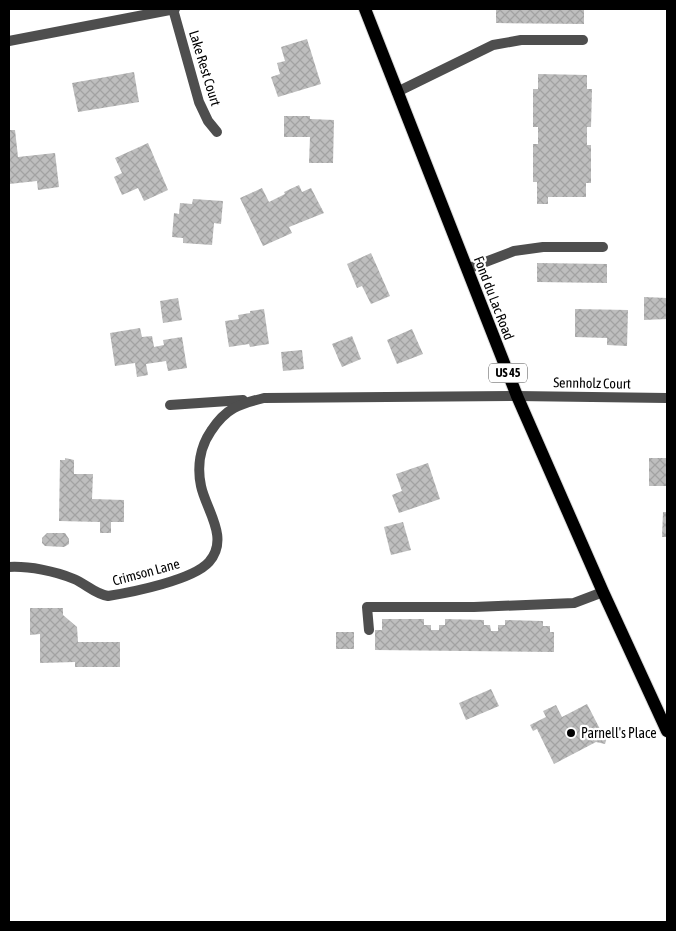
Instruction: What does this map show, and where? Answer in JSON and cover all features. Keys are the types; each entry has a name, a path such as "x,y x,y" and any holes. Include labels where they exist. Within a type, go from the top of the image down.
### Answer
{"main road":[{"name":"Fond du Lac Road","path":"365,9 517,396 603,592 667,731"}],"street":[{"path":"9,41 174,9"},
{"name":"Lake Rest Court","path":"174,9 199,102 208,121 217,132"},
{"path":"397,92 493,45 521,40 583,40"},
{"path":"467,269 514,251 543,247 603,247"},
{"name":"Sennholz Court","path":"517,396 667,398"},
{"name":"Crimson Lane","path":"170,405 264,398 517,396"},
{"name":"Crimson Lane","path":"9,567 39,570 66,576 101,595 108,596 175,580 200,570 209,562 214,554 217,534 214,518 201,487 201,452 212,428 229,410 264,398"},
{"path":"368,630 367,607 474,607 574,603 603,592"}],"building":[{"path":"496,9 584,9 584,24 496,23"},
{"path":"307,39 321,84 278,97 271,77 280,74 277,63 285,61 281,47"},
{"path":"134,72 139,102 78,112 72,83"},
{"path":"538,74 587,75 587,89 592,89 591,127 587,127 587,145 591,145 591,183 586,183 586,197 548,197 548,204 537,204 537,182 533,182 533,144 538,144 538,127 533,127 533,89 538,89"},
{"path":"284,116 310,116 310,119 334,120 333,163 309,163 310,137 284,137"},
{"path":"9,130 15,130 18,157 55,153 59,187 38,190 37,181 9,184"},
{"path":"148,143 168,190 144,201 138,188 122,195 114,177 122,173 115,158"},
{"path":"299,185 302,192 311,188 324,213 289,227 292,233 263,246 240,198 262,188 269,202"},
{"path":"193,199 223,201 221,224 214,223 212,245 183,243 183,238 172,237 174,213 179,214 180,203 192,204"},
{"path":"371,253 390,296 371,304 362,286 357,288 347,264"},
{"path":"537,263 607,264 607,283 537,282"},
{"path":"644,297 667,298 667,319 644,320"},
{"path":"178,298 182,320 163,323 160,301"},
{"path":"264,309 269,344 250,347 249,344 229,347 225,321 239,319 238,315 250,313 250,311"},
{"path":"575,309 628,310 627,346 607,345 607,338 575,337"},
{"path":"140,328 142,337 152,336 154,347 164,345 163,340 182,337 187,368 168,371 166,361 146,364 148,375 137,377 135,363 115,366 110,333"},
{"path":"412,329 423,354 397,364 387,340"},
{"path":"352,336 361,359 342,367 332,344"},
{"path":"302,350 304,369 283,371 281,352"},
{"path":"65,458 74,460 74,474 93,474 92,499 124,500 124,522 111,522 111,533 100,533 100,522 59,521 60,460 65,460"},
{"path":"649,458 667,458 667,486 649,486"},
{"path":"428,463 440,499 399,513 392,495 402,491 396,474"},
{"path":"663,512 667,512 667,537 662,537"},
{"path":"403,522 411,550 391,555 384,527"},
{"path":"47,533 65,533 69,539 69,544 64,547 45,546 42,543 42,538"},
{"path":"30,608 63,608 63,615 77,627 78,642 120,642 120,667 75,667 75,662 40,663 40,634 30,635"},
{"path":"382,619 424,619 424,625 431,625 431,630 439,630 439,625 445,625 445,619 484,620 484,625 490,625 491,631 498,631 498,625 505,625 505,620 543,621 543,626 550,626 550,632 554,632 554,652 375,650 375,630 382,630"},
{"path":"336,632 354,632 354,649 336,649"},
{"path":"491,689 499,706 466,720 459,703"},
{"name":"Parnell's Place","path":"587,704 601,731 608,734 605,744 596,742 554,764 537,729 533,731 530,725 546,717 543,711 556,705 562,717"}],"place":[{"name":"Parnell's Place","path":"571,733"}]}
